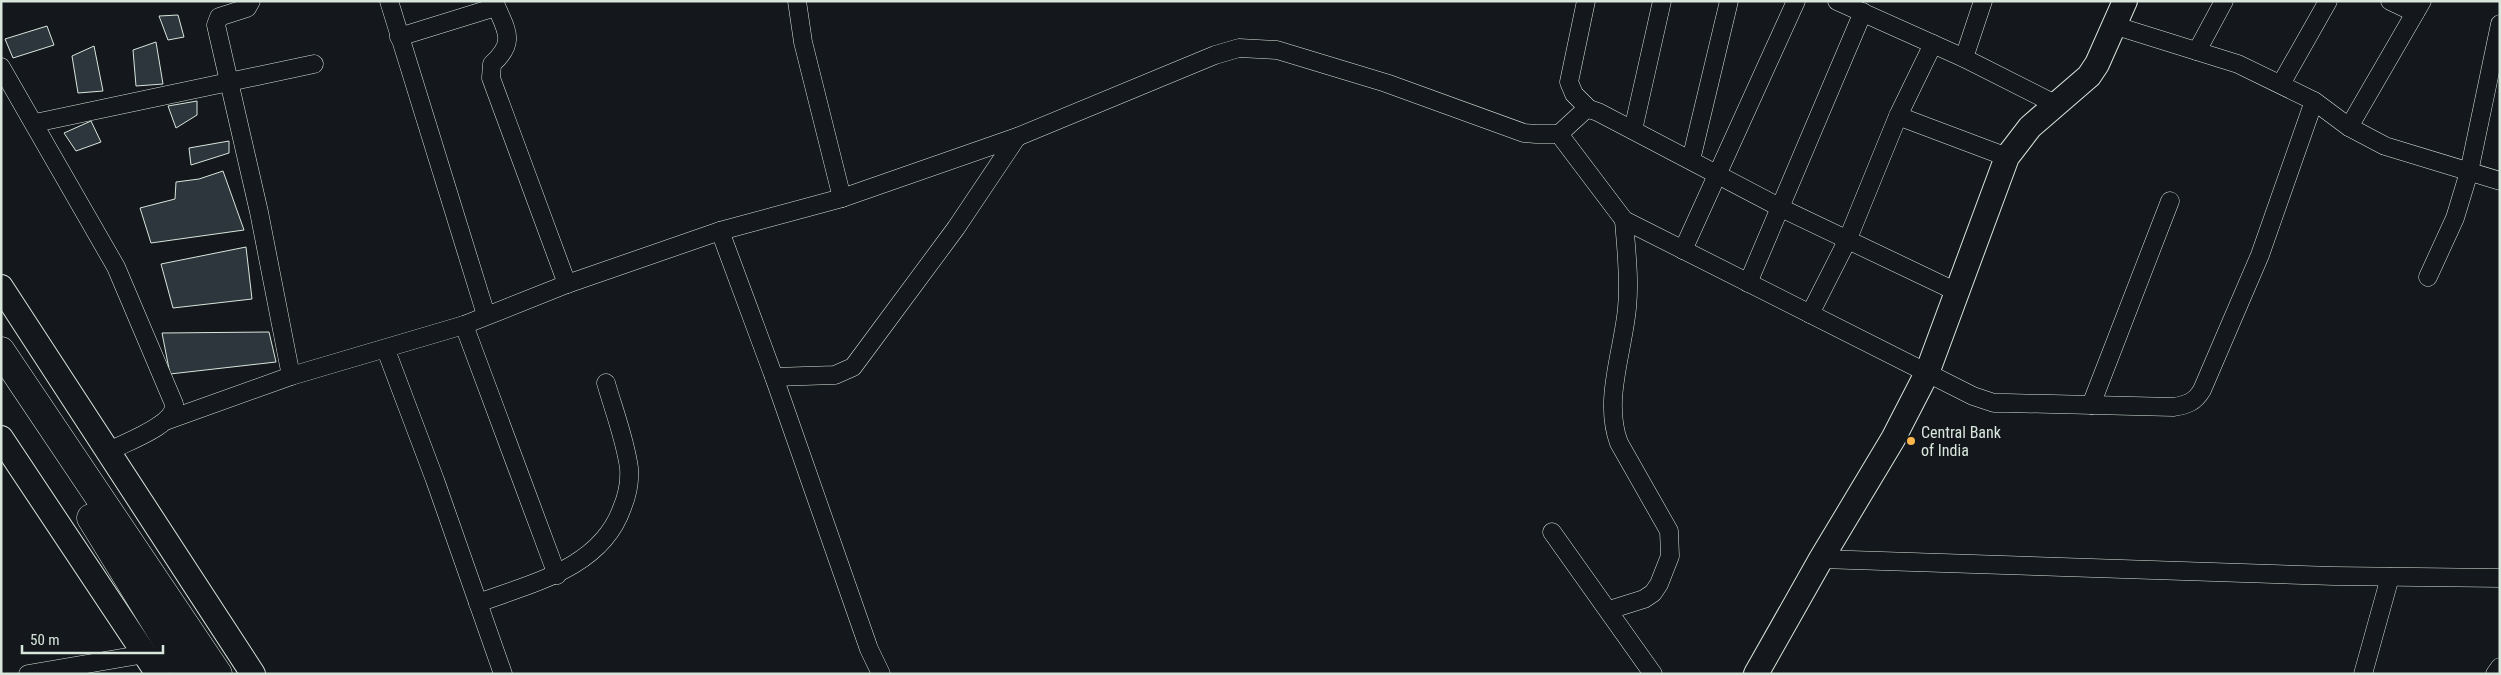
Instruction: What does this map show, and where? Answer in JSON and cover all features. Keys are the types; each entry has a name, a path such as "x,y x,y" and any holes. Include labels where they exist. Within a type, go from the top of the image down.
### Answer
{"main road":[{"path":"1,350 218,674"},
{"path":"1,384 106,540 187,674"}],"street":[{"path":"251,1 247,8 223,14 216,20 228,82 259,212 291,376"},
{"path":"389,1 486,315"},
{"path":"797,1 803,42 842,198"},
{"path":"1586,1 1569,82 1574,94 1589,109 1847,241 1957,292"},
{"path":"1633,130 1662,1"},
{"path":"1691,160 1729,1"},
{"path":"1683,250 1796,1"},
{"path":"1837,1 1964,58 2057,105"},
{"path":"1964,58 1983,1"},
{"path":"1756,674 1821,559 1893,439 1927,373 2007,157 2030,127 2089,76 2097,64 2125,1"},
{"path":"2198,51 2224,1"},
{"path":"2281,84 2328,1"},
{"path":"2349,127 2418,7 2390,1"},
{"path":"399,36 495,4 508,42 504,53 492,64 491,78 567,284"},
{"path":"1748,283 1863,12"},
{"path":"2428,277 2455,218 2470,172 2500,24"},
{"path":"2113,25 2238,64 2281,84 2314,102 2349,127 2398,151 2500,181"},
{"path":"1810,314 1847,241 1898,116 1933,44"},
{"path":"109,451 168,420 291,376 386,350 464,325 567,284 720,231 842,198 1017,137 1215,55 1239,48 1277,50 1386,83 1524,133 1559,134 1584,111 1589,109"},
{"path":"35,123 314,64"},
{"path":"1,67 35,123 116,267 171,395 174,411 168,420"},
{"path":"1559,134 1624,220 1973,396 1994,402 2173,407 2188,404 2198,398 2260,255 2314,102"},
{"path":"1898,116 2007,157"},
{"path":"774,377 834,375 854,367 956,228 1017,137"},
{"path":"2090,405 2170,201"},
{"path":"1609,610 1644,599 1653,593 1659,584 1670,556 1669,531 1619,443 1614,430 1613,399 1628,307 1624,220"},
{"path":"720,231 774,377 869,649 882,674"},
{"path":"1,287 253,674"},
{"path":"464,325 557,575"},
{"path":"386,350 435,480 503,674"},
{"path":"478,602 557,575 584,558 610,532 617,522 627,494 629,469 606,383"},
{"path":"1,438 158,674"},
{"path":"1552,532 1653,674"},
{"path":"1821,559 2390,577 2500,578"},
{"path":"2363,674 2390,577"},
{"path":"28,674 145,654"},
{"path":"2495,674 2500,666"}],"building":[{"path":"178,15 184,37 168,40 159,16"},
{"path":"47,26 54,45 13,58 5,39"},
{"path":"156,42 163,84 136,86 133,50"},
{"path":"94,46 103,91 78,93 72,56"},
{"path":"197,101 197,115 176,128 168,106"},
{"path":"91,121 101,142 76,151 64,133"},
{"path":"229,141 229,153 191,165 189,148"},
{"path":"223,171 244,230 151,243 140,208 175,199 176,182 199,179"},
{"path":"246,247 252,299 173,308 161,264"},
{"path":"269,332 276,362 170,374 162,333"}],"place":[{"name":"Central Bank of India","path":"1911,441"}]}
